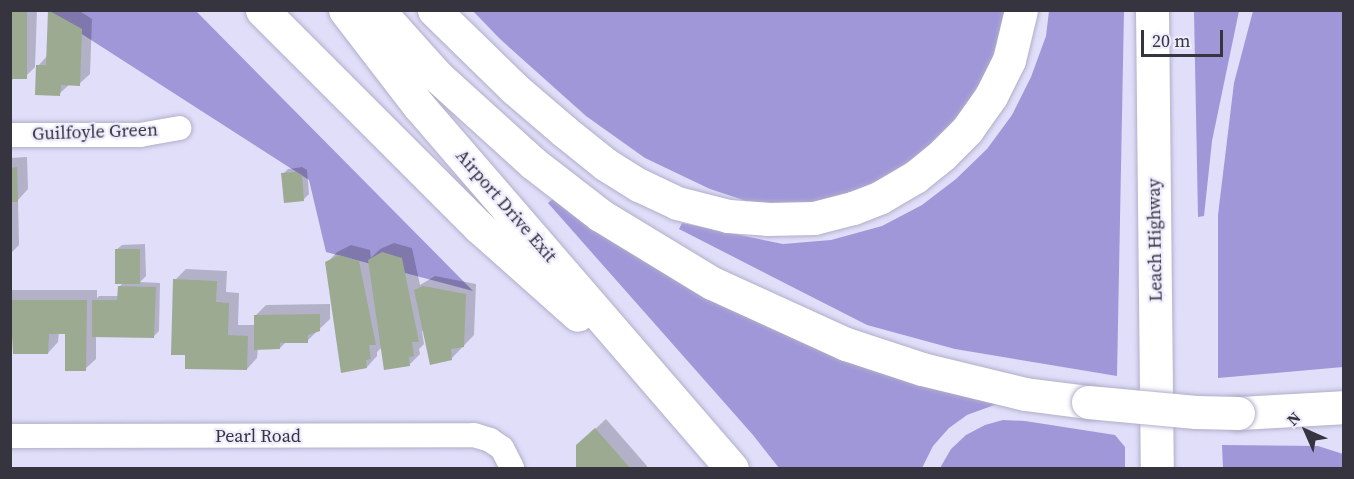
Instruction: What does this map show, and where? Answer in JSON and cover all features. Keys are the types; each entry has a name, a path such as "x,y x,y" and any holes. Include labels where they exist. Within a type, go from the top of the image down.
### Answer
{"highway":[{"path":"262,10 479,228 672,397 732,468"},
{"name":"Airport Drive Exit","path":"345,10 419,106 672,397"},
{"path":"378,10 437,75 533,162 600,214 712,283 846,344 922,369 1025,394 1088,402 1196,412 1238,413 1344,406"},
{"path":"434,10 515,88 605,164 639,185 687,205 728,216 767,219 814,218 853,208 879,198 915,177 943,154 967,130 991,96 1009,60 1021,10"},
{"name":"Leach Highway","path":"1152,10 1157,468"}],"street":[{"name":"Guilfoyle Green","path":"10,135 140,135 179,128"},
{"name":"Pearl Road","path":"10,436 474,435 490,440 507,458"}],"shaded area":[{"path":"46,11 196,11 473,291 326,252 309,180"},
{"path":"473,11 1006,11 1004,26 987,72 953,125 895,174 860,193 810,205 752,203 710,189 645,158 586,116 500,39"},
{"path":"1049,11 1124,11 1117,376 955,349 867,325 679,229 682,223 783,244 831,240 882,226 922,205 956,179 987,149 1012,115 1031,77 1046,36"},
{"path":"1194,11 1239,11 1212,141 1204,216 1198,217"},
{"path":"1253,11 1343,11 1343,367 1218,378 1218,215 1234,83"},
{"path":"554,198 997,404 967,415 949,428 933,446 922,468 779,468 753,435 548,203"},
{"path":"1003,420 1025,421 1115,435 1125,447 1125,468 940,468 951,449 966,435 985,425"},
{"path":"1222,445 1318,446 1343,454 1343,468 1223,468"}],"building":[{"path":"10,10 27,10 27,79 10,79"},
{"path":"48,10 82,29 80,86 61,85 60,96 35,95 36,65 46,65"},
{"path":"17,167 18,202 10,202 10,168"},
{"path":"296,172 302,175 304,201 284,203 281,173"},
{"path":"115,249 140,249 140,284 115,284"},
{"path":"382,252 402,258 419,342 412,342 414,356 409,357 410,366 384,370 368,260"},
{"path":"339,255 359,261 376,345 369,345 371,359 366,360 367,368 341,373 325,262"},
{"path":"173,279 217,281 216,302 229,303 228,335 248,336 247,370 185,369 185,355 171,355"},
{"path":"118,286 156,287 154,338 92,337 92,300 117,300"},
{"path":"423,286 466,294 464,347 451,349 452,360 430,365 414,290"},
{"path":"10,300 87,300 86,371 65,371 65,334 49,334 48,354 13,354"},
{"path":"320,314 320,331 308,335 308,343 280,343 280,349 254,350 254,315"},
{"path":"595,428 630,468 576,468 576,445"}]}
